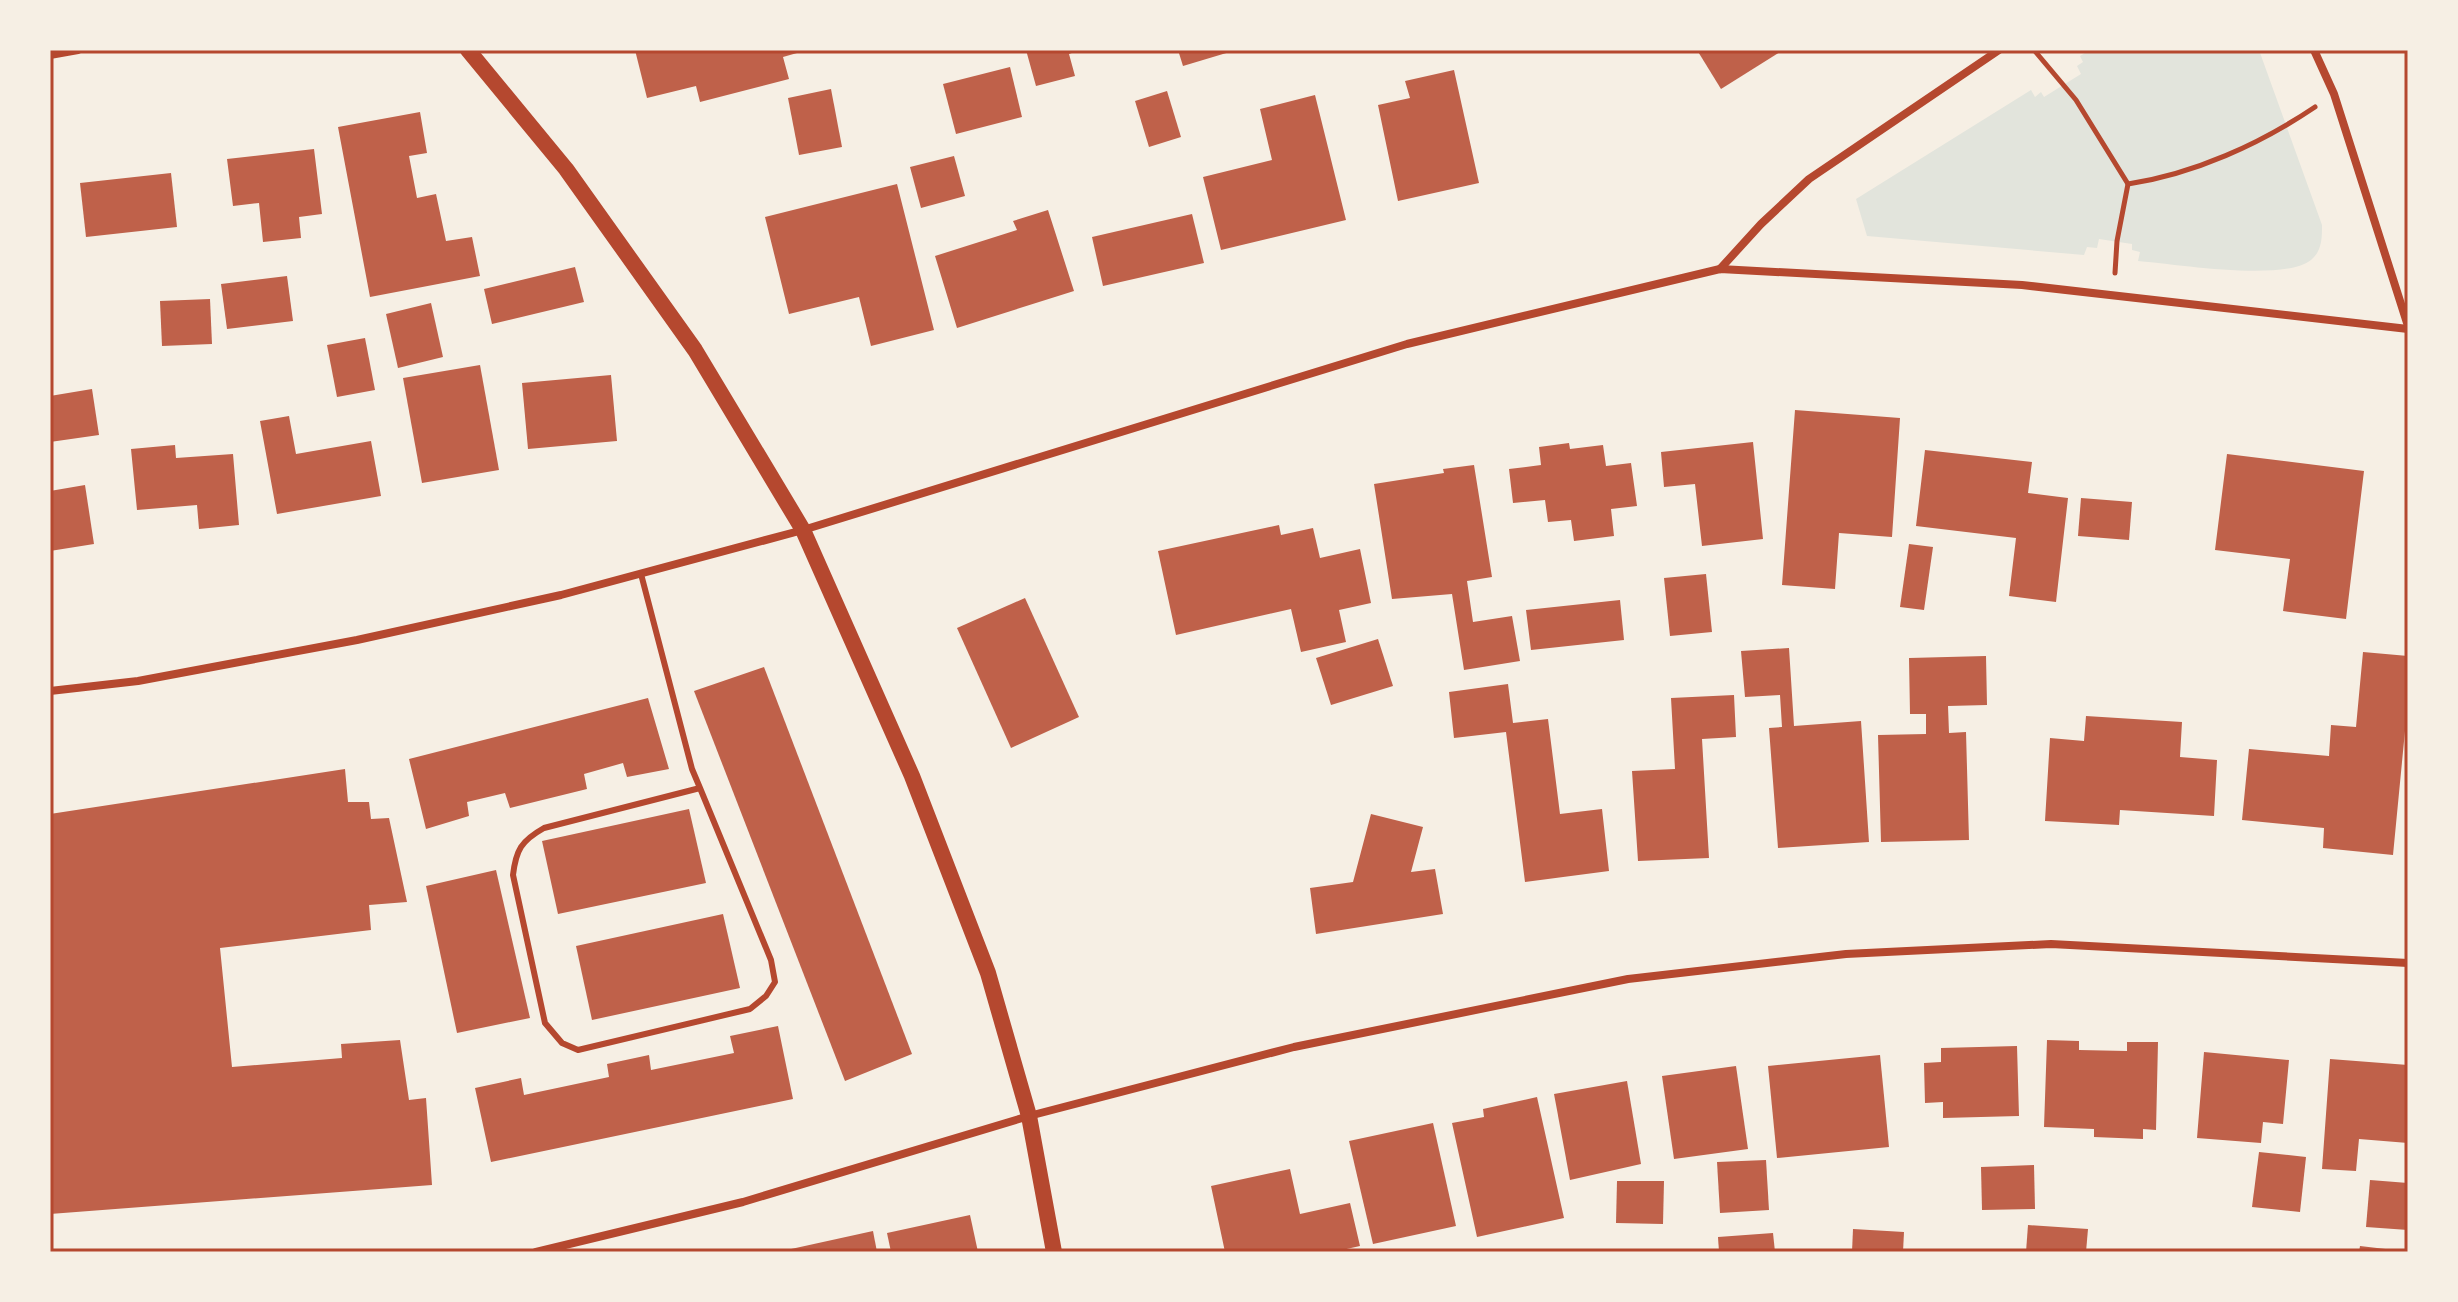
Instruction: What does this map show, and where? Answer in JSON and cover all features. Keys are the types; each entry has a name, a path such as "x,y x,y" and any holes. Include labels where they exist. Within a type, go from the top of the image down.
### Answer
{"main road":[{"path":"468,50 566,169 695,350 803,530 912,776 988,973 1029,1116 1054,1252"}],"street":[{"path":"50,55 78,50"},
{"path":"1720,269 1761,224 1809,179 1999,50"},
{"path":"50,691 138,681 357,640 561,595 803,530 1407,344 1720,269 2022,285 2408,328 2334,94 2314,50"},
{"path":"536,1252 743,1202 1029,1116 1294,1047 1613,982 1830,955 2051,944 2408,963"}],"lane":[{"path":"641,574 692,769 700,788 771,960 775,982 766,996 750,1009 578,1050 562,1043 545,1023 513,875 515,855 528,837 544,828 700,788"}],"path":[{"path":"2034,50 2076,100 2128,184 2117,241 2113,294"},
{"path":"2128,184 2184,173 2288,125 2334,94"}],"shaded area":[{"path":"2090,50 2259,50 2322,225 2321,244 2315,256 2297,266 2278,270 2228,270 2138,261 2140,252 2132,250 2132,244 2099,239 2097,248 2087,247 2084,255 1867,236 1856,199 2031,90 2035,97 2041,92 2044,97 2081,74 2077,66 2083,62 2080,56"}],"building":[{"path":"635,50 804,51 783,57 789,79 700,102 696,86 647,98"},
{"path":"1026,50 1080,50 1069,54 1075,76 1036,86"},
{"path":"1178,50 1233,50 1233,51 1183,66"},
{"path":"1697,50 1783,50 1721,89"},
{"path":"1010,67 1022,117 956,134 943,84"},
{"path":"1454,70 1479,183 1398,201 1378,105 1410,98 1405,81"},
{"path":"831,89 842,147 799,155 788,98"},
{"path":"1167,91 1181,137 1149,147 1135,101"},
{"path":"1315,95 1346,220 1221,250 1203,177 1272,160 1260,109"},
{"path":"420,112 427,153 409,156 417,198 436,194 446,241 472,237 480,276 370,297 338,127"},
{"path":"314,149 322,214 299,217 301,238 263,242 259,203 233,206 227,159"},
{"path":"954,156 965,196 921,208 910,167"},
{"path":"171,173 177,227 86,237 80,183"},
{"path":"897,184 934,330 871,346 859,297 789,314 765,217"},
{"path":"1048,210 1074,291 957,328 935,256 1017,230 1013,221"},
{"path":"1192,214 1204,263 1103,286 1092,237"},
{"path":"575,267 584,302 492,324 484,289"},
{"path":"287,276 293,321 227,329 221,284"},
{"path":"210,299 212,344 162,346 160,301"},
{"path":"431,303 443,357 398,368 386,314"},
{"path":"365,338 375,390 337,397 327,345"},
{"path":"480,365 499,470 422,483 403,378"},
{"path":"611,375 617,441 528,449 522,383"},
{"path":"92,389 99,435 50,442 50,396"},
{"path":"1795,410 1900,418 1892,537 1839,533 1835,589 1782,585"},
{"path":"289,416 296,454 371,441 381,496 277,514 260,421"},
{"path":"1753,442 1763,539 1702,546 1695,484 1664,487 1661,452"},
{"path":"1569,443 1570,449 1603,445 1606,466 1631,463 1637,506 1611,509 1614,536 1574,541 1571,520 1548,522 1545,500 1513,503 1509,469 1541,465 1539,447"},
{"path":"175,445 176,458 233,454 239,525 199,529 197,505 137,510 131,449"},
{"path":"1925,450 2032,462 2028,493 2068,498 2056,602 2009,596 2016,538 1916,526"},
{"path":"2227,454 2364,471 2346,619 2283,611 2290,559 2215,550"},
{"path":"1474,465 1492,577 1467,581 1473,622 1512,616 1520,661 1464,670 1452,594 1392,599 1374,484"},
{"path":"85,485 94,544 50,551 50,491"},
{"path":"2081,498 2132,502 2129,540 2078,536"},
{"path":"1279,525 1281,535 1313,528 1320,558 1360,549 1371,603 1339,610 1346,642 1301,652 1291,609 1176,635 1158,551"},
{"path":"1909,544 1933,547 1924,610 1900,607"},
{"path":"1706,574 1712,632 1670,636 1664,578"},
{"path":"1025,598 1079,717 1011,748 957,628"},
{"path":"1620,600 1624,640 1531,650 1526,610"},
{"path":"1378,639 1393,686 1331,705 1316,658"},
{"path":"1789,648 1794,726 1861,721 1869,842 1778,848 1769,728 1782,727 1780,695 1745,697 1741,651"},
{"path":"2363,652 2408,656 2408,700 2393,855 2323,848 2324,828 2242,820 2249,749 2329,756 2331,725 2356,727"},
{"path":"1986,656 1987,705 1948,706 1949,733 1966,732 1969,840 1881,842 1878,735 1926,734 1926,714 1910,714 1909,658"},
{"path":"764,667 912,1054 845,1081 694,691"},
{"path":"1508,684 1513,723 1548,719 1560,814 1602,809 1609,871 1525,882 1506,732 1454,738 1449,692"},
{"path":"1734,695 1736,737 1702,739 1709,858 1638,861 1632,771 1675,769 1671,698"},
{"path":"648,698 669,769 627,777 623,763 584,774 587,789 510,808 505,793 467,802 469,816 426,829 409,759"},
{"path":"2086,716 2182,722 2180,757 2217,760 2214,816 2120,810 2119,825 2045,821 2050,738 2084,741"},
{"path":"345,769 348,802 369,802 371,819 389,818 407,902 369,905 371,930 220,948 232,1067 342,1058 341,1044 400,1040 409,1100 426,1098 432,1185 50,1214 50,814"},
{"path":"689,809 706,883 558,914 542,841"},
{"path":"1371,814 1423,827 1411,872 1435,869 1443,914 1316,934 1310,888 1353,882"},
{"path":"496,870 530,1018 457,1033 426,886"},
{"path":"723,914 740,988 592,1020 576,946"},
{"path":"778,1026 793,1099 491,1162 475,1088 521,1078 524,1095 609,1077 607,1064 649,1055 651,1070 734,1053 730,1036"},
{"path":"2047,1040 2079,1041 2079,1050 2127,1051 2127,1042 2158,1042 2156,1130 2143,1129 2143,1139 2094,1137 2094,1129 2044,1127"},
{"path":"2017,1046 2019,1116 1943,1118 1943,1102 1925,1103 1924,1063 1941,1062 1941,1048"},
{"path":"2204,1052 2289,1060 2283,1124 2263,1122 2261,1143 2197,1138"},
{"path":"1880,1055 1889,1147 1777,1158 1768,1066"},
{"path":"2330,1059 2408,1065 2408,1143 2359,1139 2356,1171 2322,1169"},
{"path":"1736,1066 1748,1149 1674,1159 1662,1076"},
{"path":"1627,1081 1641,1164 1570,1180 1554,1094"},
{"path":"1537,1097 1564,1218 1477,1237 1452,1123 1484,1117 1483,1109"},
{"path":"1433,1123 1456,1226 1373,1244 1349,1141"},
{"path":"2259,1152 2306,1157 2300,1212 2252,1207"},
{"path":"1766,1160 1769,1210 1720,1213 1717,1162"},
{"path":"2034,1165 2035,1209 1982,1210 1981,1167"},
{"path":"1290,1169 1300,1214 1350,1203 1360,1246 1333,1252 1225,1252 1211,1186"},
{"path":"2370,1180 2408,1183 2408,1230 2366,1227"},
{"path":"1617,1181 1664,1181 1663,1224 1616,1223"},
{"path":"970,1215 978,1252 891,1252 887,1233"},
{"path":"2028,1225 2088,1229 2086,1252 2026,1252"},
{"path":"1853,1229 1904,1232 1903,1252 1852,1252"},
{"path":"873,1231 877,1252 782,1252 782,1251"},
{"path":"1773,1233 1775,1252 1719,1252 1718,1237"},
{"path":"2360,1246 2394,1250 2394,1252 2359,1252"}]}
